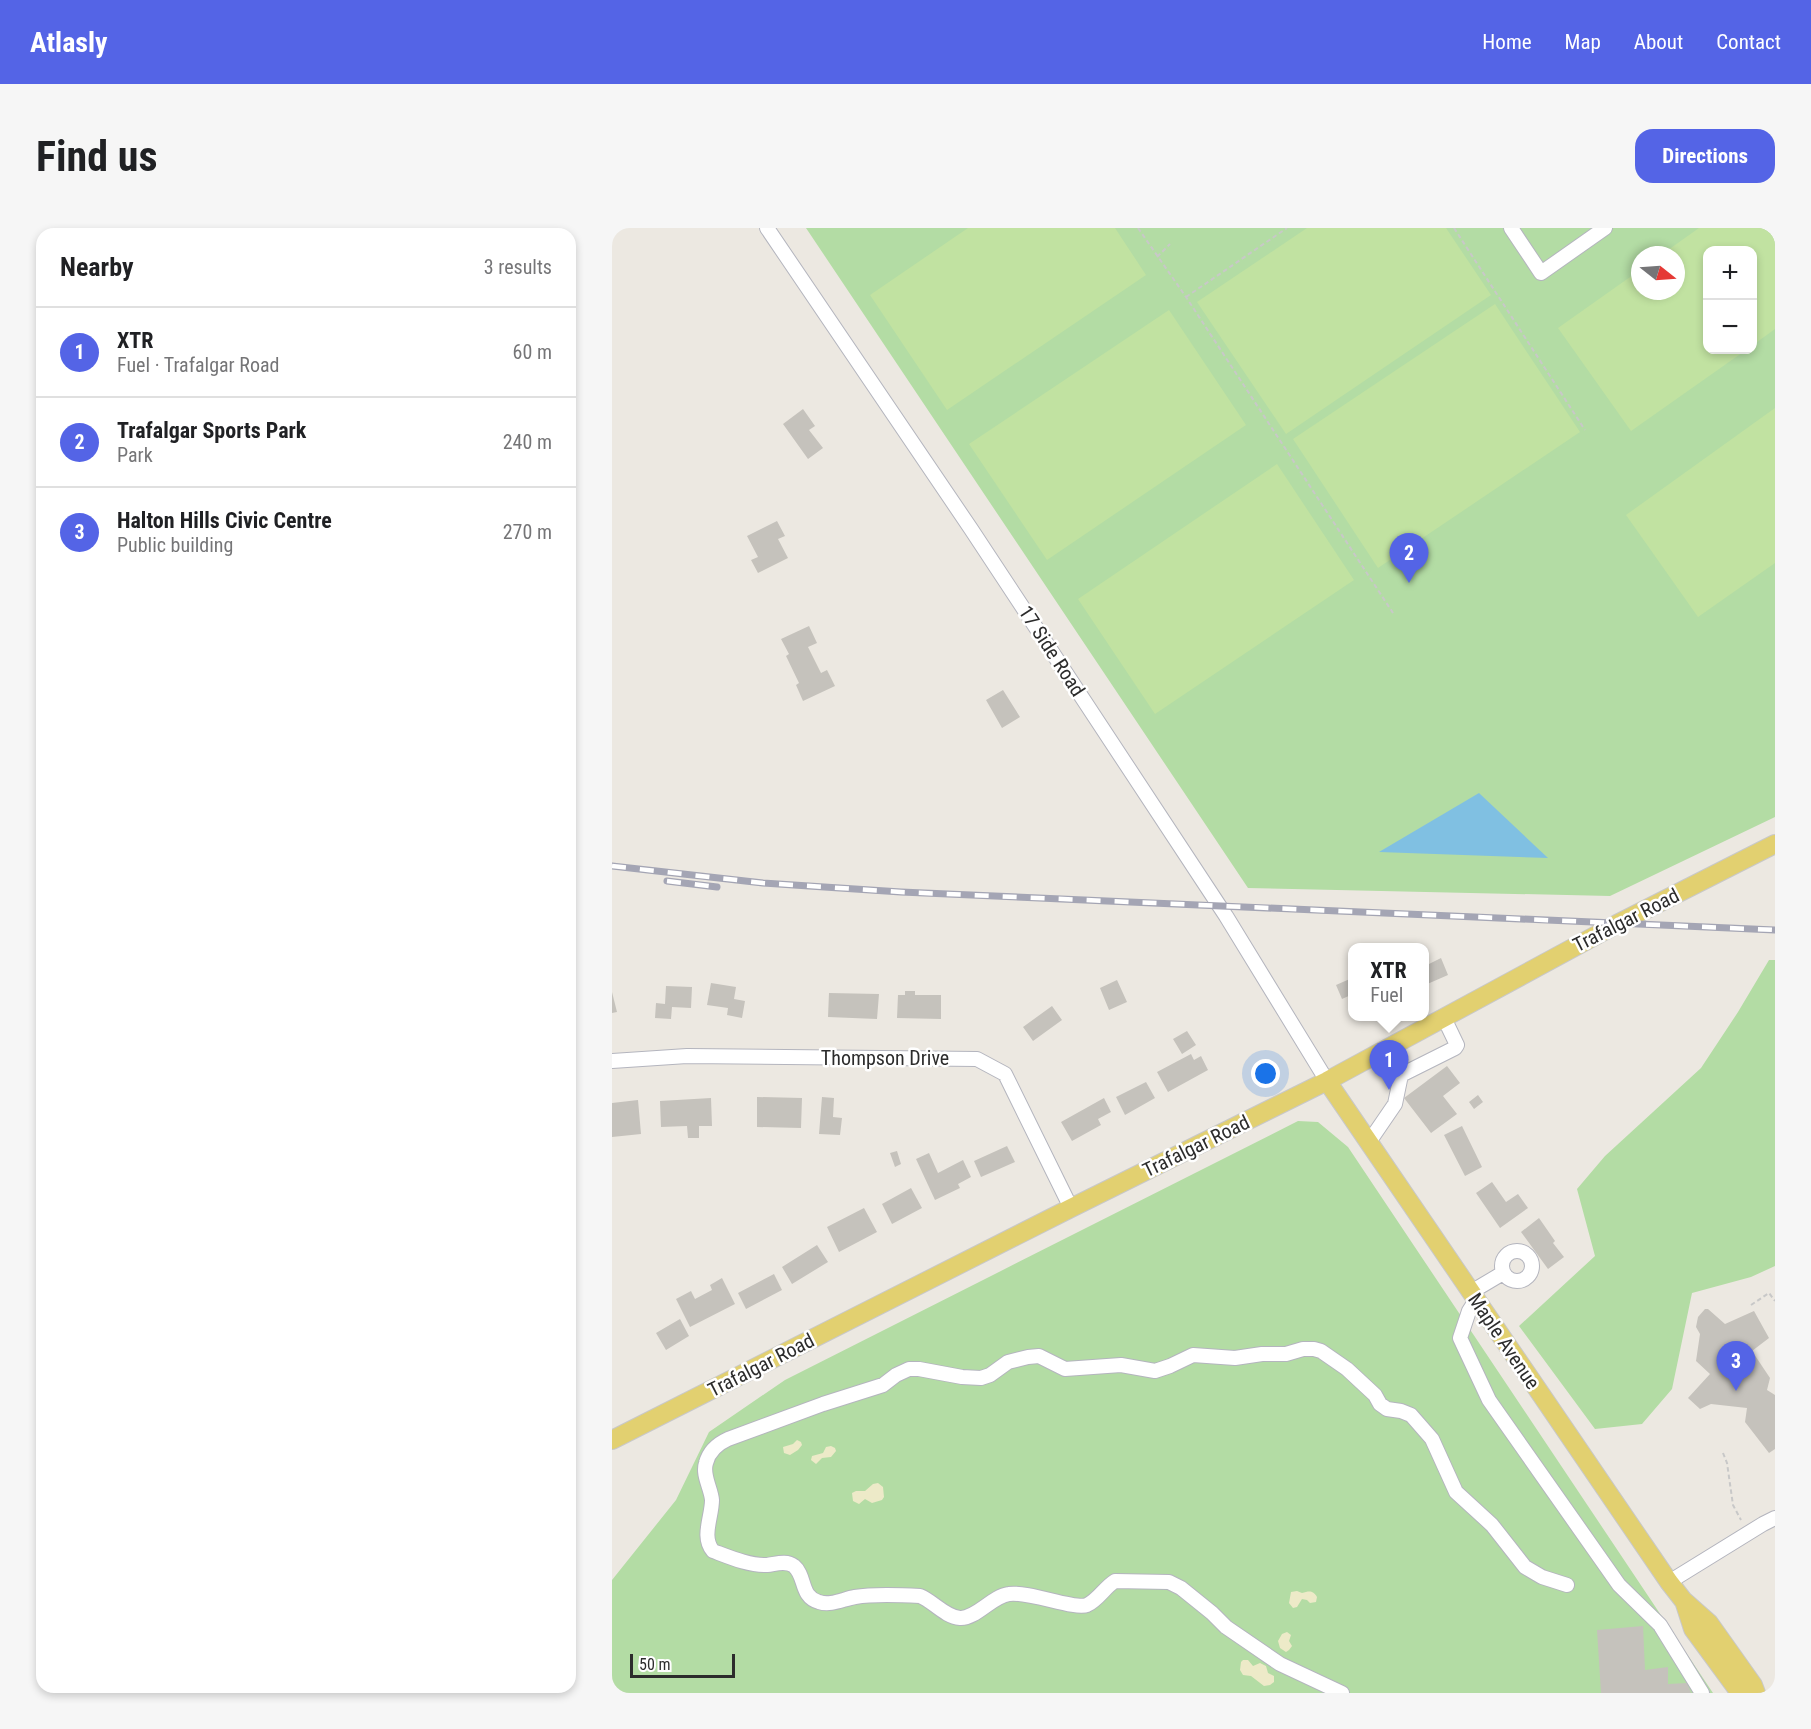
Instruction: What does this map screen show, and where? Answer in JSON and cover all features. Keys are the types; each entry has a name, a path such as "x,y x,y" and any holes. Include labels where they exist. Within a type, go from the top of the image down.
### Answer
{"main road":[{"name":"Trafalgar Road","path":"612,1440 1327,1081 1617,924 1775,844"},
{"name":"Maple Avenue","path":"1327,1081 1669,1582 1683,1600 1709,1623 1753,1685 1756,1693"},
{"name":"Maple Avenue","path":"1683,1600 1693,1629 1740,1693"}],"street":[{"name":"17 Side Road","path":"767,228 971,529 1226,915 1327,1081"},
{"path":"1510,228 1541,273 1605,228"},
{"path":"1401,1076 1455,1048 1457,1045 1444,1018"},
{"path":"1369,1142 1395,1104 1401,1076 1390,1047"},
{"name":"Thompson Drive","path":"612,1060 687,1056 977,1059 1005,1074 1071,1208"},
{"path":"1503,1272 1474,1296 1460,1338 1489,1400 1619,1585 1660,1625 1702,1693"},
{"path":"1342,1693 1280,1664 1226,1627 1212,1612 1181,1588 1169,1582 1115,1581 1087,1605 1078,1606 1009,1594 999,1597 968,1617 961,1618 952,1616 920,1596 855,1597 830,1604 820,1603 811,1599 804,1590 799,1572 793,1564 782,1562 757,1564 713,1551 707,1538 712,1501 705,1471 706,1463 710,1453 717,1445 728,1439 883,1385 909,1369 981,1378 990,1375 1008,1362 1040,1356 1065,1369 1121,1365 1155,1371 1193,1355 1235,1358 1262,1354 1286,1354 1314,1348 1347,1369 1387,1409 1412,1415 1432,1439 1456,1492 1492,1525 1525,1566 1542,1577 1567,1585"},
{"path":"1669,1582 1775,1518"}],"path":[{"path":"1138,228 1186,297 1393,613"},
{"path":"1186,297 1287,228"},
{"path":"1454,228 1585,430"},
{"path":"1157,257 1170,244"},
{"path":"1751,1305 1769,1293 1775,1301"},
{"path":"1723,1452 1727,1463 1733,1505 1749,1532"}],"green space":[{"path":"806,228 1775,228 1775,817 1610,896 1248,888"},
{"path":"968,228 1115,228 1146,275 947,410 870,295"},
{"path":"1307,228 1446,228 1491,295 1286,434 1197,302"},
{"path":"1699,228 1775,228 1775,329 1757,342 1757,246 1703,246 1703,354 1740,354 1631,431 1558,328 1631,276 1631,300 1685,300 1685,246 1674,246"},
{"path":"1495,304 1580,432 1378,568 1293,439"},
{"path":"1169,310 1246,425 1047,560 969,444"},
{"path":"1775,408 1775,563 1698,617 1626,515"},
{"path":"1277,464 1354,580 1155,714 1078,599"},
{"path":"1769,960 1775,960 1775,1266 1751,1277 1692,1293 1672,1389 1642,1424 1595,1429 1519,1326 1595,1256 1577,1189 1605,1156 1701,1068"},
{"path":"1298,1121 1318,1122 1348,1147 1713,1693 612,1693 612,1580 676,1500 709,1432 785,1380"}],"sand":[{"path":"797,1440 802,1445 798,1450 790,1455 784,1453 783,1447"},
{"path":"831,1446 836,1451 831,1457 822,1458 816,1464 811,1460 812,1456 823,1453 826,1447"},
{"path":"878,1483 883,1487 882,1500 872,1503 865,1499 859,1504 853,1501 852,1493 865,1491"},
{"path":"1291,1592 1312,1592 1317,1597 1316,1602 1310,1603 1302,1599 1297,1607 1293,1608 1289,1603"},
{"path":"1287,1632 1291,1635 1289,1641 1292,1646 1286,1652 1280,1648 1278,1641 1282,1634"},
{"path":"1243,1660 1248,1660 1253,1666 1260,1663 1266,1666 1268,1673 1274,1676 1274,1682 1264,1686 1251,1676 1243,1675 1240,1670"}],"water":[{"path":"1479,793 1548,858 1379,852"}],"building":[{"path":"803,409 815,426 809,430 823,448 808,459 783,424"},
{"path":"777,521 785,536 778,539 788,558 758,573 751,560 758,557 747,536"},
{"path":"809,626 817,643 808,647 821,673 827,670 835,686 803,701 796,685 799,683 786,656 789,654 781,639"},
{"path":"1003,690 1020,717 1002,728 986,700"},
{"path":"1441,958 1448,975 1429,983 1429,964"},
{"path":"1117,980 1127,1002 1109,1010 1100,988"},
{"path":"1348,980 1348,996 1342,999 1336,985"},
{"path":"711,983 736,987 734,999 745,1001 742,1018 727,1015 728,1008 707,1005"},
{"path":"666,986 692,987 691,1008 672,1007 671,1019 655,1018 656,1003 665,1004"},
{"path":"905,991 915,991 915,995 941,995 941,1019 897,1018 898,995 905,995"},
{"path":"612,992 617,1012 612,1013"},
{"path":"829,993 879,994 877,1019 828,1017"},
{"path":"1052,1006 1062,1020 1033,1041 1023,1027"},
{"path":"1187,1031 1196,1045 1182,1054 1173,1039"},
{"path":"1191,1054 1194,1060 1201,1056 1208,1070 1168,1092 1157,1072"},
{"path":"1447,1066 1460,1083 1443,1096 1457,1114 1431,1133 1404,1098"},
{"path":"1146,1082 1155,1098 1125,1115 1116,1097"},
{"path":"1478,1095 1483,1102 1474,1109 1469,1102"},
{"path":"757,1097 802,1098 801,1128 757,1127"},
{"path":"822,1097 834,1098 833,1117 842,1118 840,1135 819,1134"},
{"path":"711,1098 712,1126 699,1126 699,1138 688,1138 687,1126 661,1127 660,1101"},
{"path":"1104,1098 1111,1112 1098,1119 1101,1125 1072,1141 1061,1122"},
{"path":"638,1100 641,1134 612,1137 612,1103"},
{"path":"1462,1126 1482,1167 1465,1176 1444,1135"},
{"path":"1007,1146 1015,1162 981,1177 974,1161"},
{"path":"897,1151 901,1164 895,1167 890,1153"},
{"path":"929,1153 938,1173 963,1160 971,1177 958,1184 960,1188 935,1200 916,1159"},
{"path":"1492,1182 1506,1202 1518,1194 1528,1208 1500,1228 1476,1193"},
{"path":"911,1188 922,1208 892,1224 882,1204"},
{"path":"864,1208 877,1232 839,1252 827,1227"},
{"path":"1539,1218 1564,1257 1548,1269 1521,1232"},
{"path":"817,1245 828,1262 792,1284 782,1267"},
{"path":"774,1274 782,1290 746,1309 738,1293"},
{"path":"722,1278 735,1304 690,1327 676,1299 691,1291 695,1299 712,1290 710,1285"},
{"path":"1705,1309 1725,1324 1754,1311 1769,1338 1752,1351 1770,1378 1767,1390 1775,1395 1775,1449 1769,1453 1745,1422 1747,1408 1711,1404 1700,1409 1688,1398 1710,1374 1696,1361 1700,1334 1696,1327 1698,1317"},
{"path":"680,1319 689,1336 666,1350 656,1333"},
{"path":"1643,1626 1645,1670 1668,1667 1668,1684 1687,1683 1691,1693 1601,1693 1597,1630"}],"railway":[{"path":"612,866 763,883 901,892 1775,930"},
{"path":"667,881 717,887"}],"place":[{"name":"Trafalgar Sports Park","path":"1409,583"},
{"name":"XTR","path":"1389,1090"},
{"name":"Halton Hills Civic Centre","path":"1736,1391"}]}
